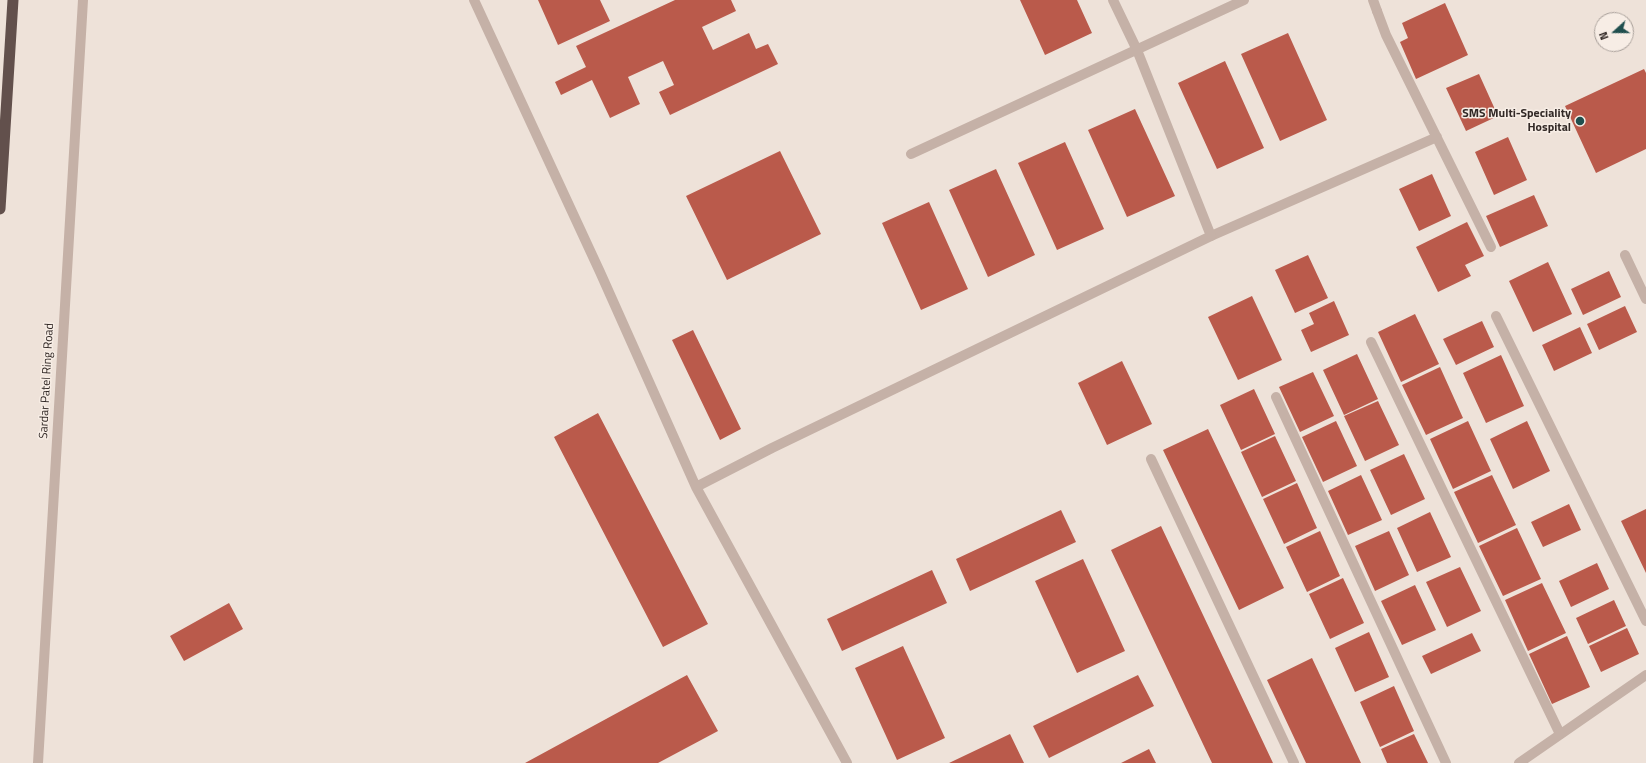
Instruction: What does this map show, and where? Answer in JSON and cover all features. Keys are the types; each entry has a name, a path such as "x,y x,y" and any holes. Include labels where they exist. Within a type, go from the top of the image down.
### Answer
{"highway":[{"path":"0,209 13,0"}],"street":[{"name":"Sardar Patel Ring Road","path":"38,763 83,0"},
{"path":"474,0 600,272 696,487 847,763"},
{"path":"1113,0 1137,50 1211,236"},
{"path":"910,154 1244,0"},
{"path":"1373,0 1386,35 1491,247"},
{"path":"696,487 772,448 1211,236 1437,137"},
{"path":"1625,255 1646,299"},
{"path":"1496,316 1646,621"},
{"path":"1371,342 1560,734"},
{"path":"1276,398 1446,763"},
{"path":"1151,459 1294,763"},
{"path":"1519,763 1646,676"}],"building":[{"path":"538,0 600,0 610,21 558,45"},
{"path":"675,0 731,0 736,11 702,27 713,50 749,33 756,49 768,44 778,64 670,115 659,92 674,85 663,61 628,77 640,104 610,118 592,80 561,95 555,82 586,67 576,46"},
{"path":"1020,0 1077,0 1092,33 1045,55"},
{"path":"1445,3 1468,55 1416,79 1400,42 1408,38 1402,23"},
{"path":"1288,33 1327,120 1280,141 1241,54"},
{"path":"1225,61 1264,148 1217,169 1178,83"},
{"path":"1644,69 1646,73 1646,149 1596,173 1565,106"},
{"path":"1479,74 1498,116 1466,131 1446,88"},
{"path":"1135,109 1175,196 1127,217 1088,130"},
{"path":"1508,137 1527,180 1494,195 1475,152"},
{"path":"1065,142 1104,229 1057,250 1018,163"},
{"path":"780,151 821,234 727,280 686,196"},
{"path":"996,169 1035,255 988,277 949,190"},
{"path":"1432,174 1451,216 1419,231 1399,189"},
{"path":"1534,195 1548,226 1500,247 1486,216"},
{"path":"929,202 968,289 921,310 882,223"},
{"path":"1467,222 1484,256 1465,265 1471,276 1438,292 1416,247"},
{"path":"1308,255 1328,298 1295,313 1275,270"},
{"path":"1548,262 1572,314 1533,332 1509,281"},
{"path":"1609,271 1621,297 1583,315 1571,289"},
{"path":"1252,296 1282,360 1238,380 1208,317"},
{"path":"1334,301 1349,335 1311,352 1301,330 1314,324 1309,313"},
{"path":"1625,306 1637,332 1599,350 1587,324"},
{"path":"1415,314 1439,364 1401,382 1378,332"},
{"path":"1482,321 1494,347 1456,365 1443,339"},
{"path":"1580,327 1592,353 1554,371 1542,345"},
{"path":"693,330 741,429 720,440 672,340"},
{"path":"1357,354 1378,399 1344,415 1323,370"},
{"path":"1501,355 1524,406 1486,423 1463,373"},
{"path":"1122,361 1152,424 1107,445 1078,383"},
{"path":"1440,367 1463,418 1426,435 1402,385"},
{"path":"1313,372 1334,416 1300,432 1279,387"},
{"path":"1254,389 1275,434 1241,450 1220,405"},
{"path":"1378,401 1399,445 1365,461 1344,416"},
{"path":"598,413 708,624 663,647 554,437"},
{"path":"1336,421 1357,466 1323,482 1302,437"},
{"path":"1468,421 1491,471 1453,489 1430,439"},
{"path":"1527,421 1550,471 1513,489 1490,439"},
{"path":"1208,429 1284,588 1239,610 1163,450"},
{"path":"1275,436 1296,481 1262,497 1241,452"},
{"path":"1404,454 1425,499 1391,515 1370,470"},
{"path":"1361,475 1382,520 1348,535 1328,491"},
{"path":"1492,475 1516,525 1478,543 1454,492"},
{"path":"1297,483 1317,528 1284,544 1263,499"},
{"path":"1569,504 1581,530 1543,547 1531,522"},
{"path":"1646,509 1646,573 1621,521"},
{"path":"1061,510 1076,542 970,591 956,559"},
{"path":"1430,512 1451,557 1417,572 1397,528"},
{"path":"1161,526 1273,763 1212,763 1111,550"},
{"path":"1517,528 1541,579 1503,596 1479,546"},
{"path":"1320,531 1340,576 1307,592 1286,547"},
{"path":"1389,531 1409,575 1375,591 1355,546"},
{"path":"1083,559 1125,651 1077,673 1035,581"},
{"path":"1597,563 1609,589 1571,607 1559,581"},
{"path":"1460,567 1481,611 1447,627 1426,582"},
{"path":"932,570 947,603 842,651 827,619"},
{"path":"1343,578 1364,623 1330,639 1309,594"},
{"path":"1542,583 1566,633 1528,651 1505,600"},
{"path":"1415,585 1436,630 1402,645 1381,601"},
{"path":"1614,600 1626,626 1588,644 1576,618"},
{"path":"229,603 243,629 184,661 170,636"},
{"path":"1627,628 1639,654 1601,672 1589,646"},
{"path":"1369,632 1389,677 1355,692 1335,648"},
{"path":"1472,633 1481,651 1431,674 1422,656"},
{"path":"1567,636 1590,687 1552,704 1529,654"},
{"path":"903,646 945,738 897,760 855,668"},
{"path":"1312,658 1361,763 1306,763 1267,680"},
{"path":"687,675 718,731 658,763 525,763"},
{"path":"1138,675 1154,706 1049,758 1033,726"},
{"path":"1394,686 1414,731 1380,747 1360,702"},
{"path":"1010,734 1024,763 949,763"},
{"path":"1414,734 1428,763 1387,763 1381,749"},
{"path":"1149,749 1156,763 1121,763"}],"place":[{"name":"SMS Multi-Speciality Hospital","path":"1580,121"}]}
